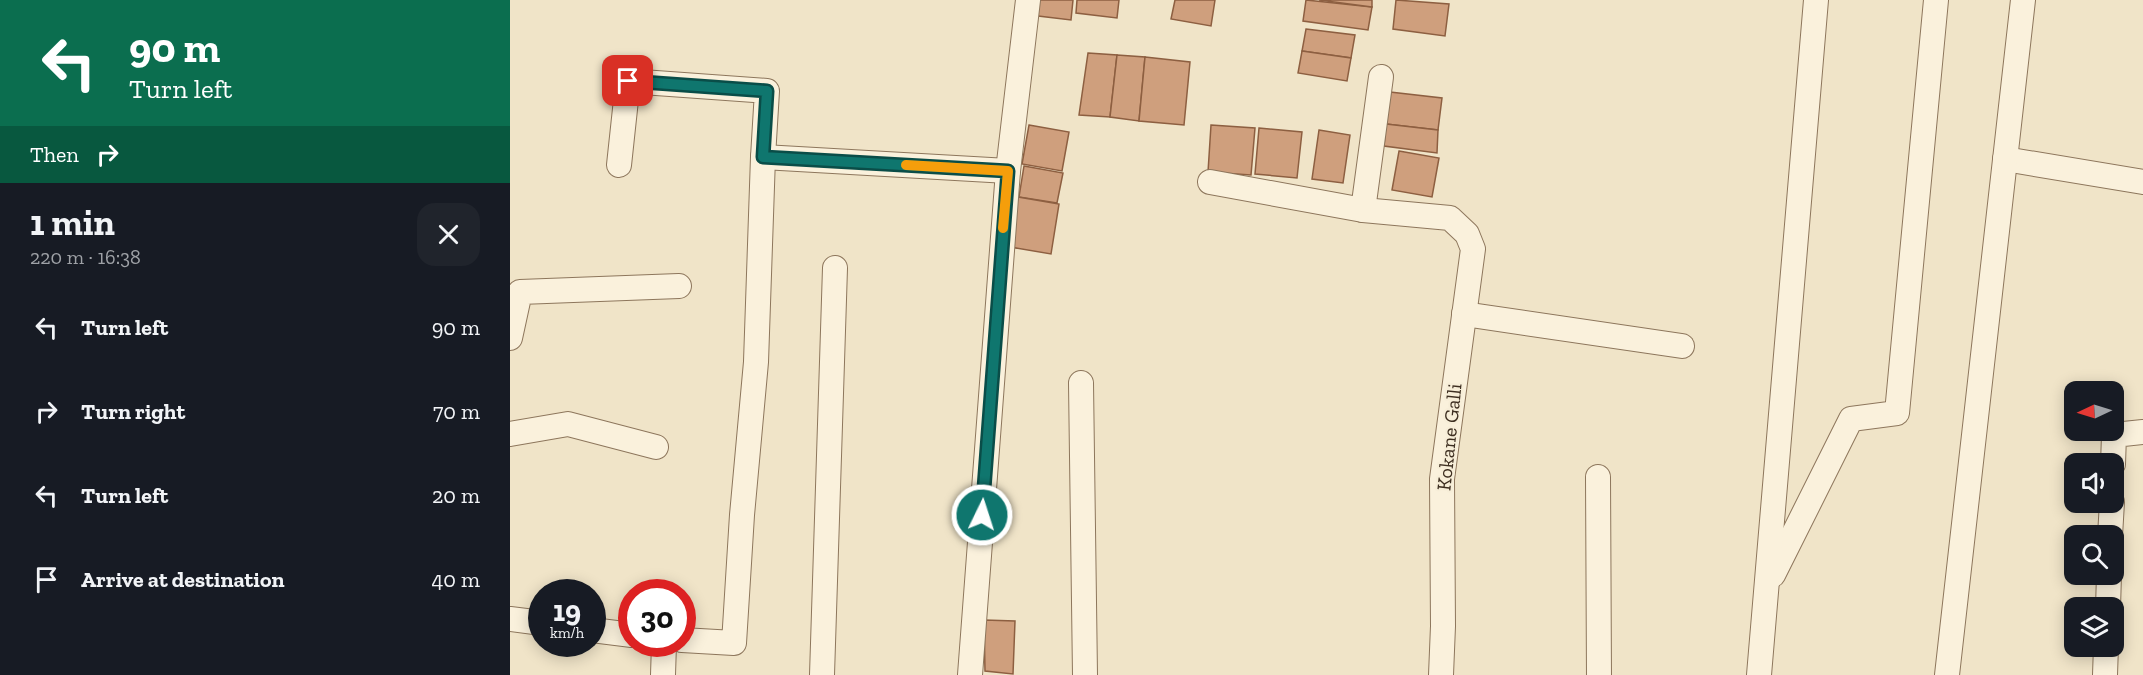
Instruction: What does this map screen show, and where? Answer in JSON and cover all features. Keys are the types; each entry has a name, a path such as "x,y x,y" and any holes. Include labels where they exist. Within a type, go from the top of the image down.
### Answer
{"street":[{"path":"970,675 1008,171 1028,0"},
{"path":"1759,675 1816,0"},
{"path":"1767,588 1851,419 1897,413 1936,0"},
{"path":"1947,675 2023,0"},
{"path":"1210,182 1363,210 1381,77"},
{"path":"619,165 628,81 767,91 756,362 742,515 734,643 696,641"},
{"path":"763,157 1008,171"},
{"path":"2005,159 2143,182"},
{"name":"Kokane Galli","path":"1363,210 1450,218 1467,234 1473,249 1442,479 1441,675"},
{"path":"822,675 835,268"},
{"path":"510,338 520,292 679,286"},
{"path":"1464,314 1682,346"},
{"path":"1081,383 1085,675"},
{"path":"510,434 568,423 656,447"},
{"path":"2113,453 2114,435 2143,432"},
{"path":"1598,477 1599,675"},
{"path":"510,619 528,621"},
{"path":"663,675 664,657"},
{"path":"2105,675 2106,657"}],"building":[{"path":"1031,0 1073,0 1071,20 1030,15"},
{"path":"1077,0 1119,0 1117,18 1076,13"},
{"path":"1175,0 1215,0 1211,26 1171,19"},
{"path":"1306,0 1372,7 1368,30 1303,21"},
{"path":"1319,0 1372,0 1372,7"},
{"path":"1396,0 1449,4 1445,36 1393,29"},
{"path":"1306,29 1355,35 1351,58 1302,51"},
{"path":"1302,51 1351,58 1347,81 1298,73"},
{"path":"1088,53 1117,55 1110,117 1079,115"},
{"path":"1117,55 1145,57 1139,121 1110,117"},
{"path":"1145,57 1190,62 1184,125 1139,121"},
{"path":"1390,92 1442,98 1438,130 1386,124"},
{"path":"1386,124 1438,130 1437,153 1384,146"},
{"path":"1029,125 1069,132 1062,171 1022,164"},
{"path":"1211,125 1255,128 1251,175 1208,172"},
{"path":"1259,128 1302,132 1297,178 1255,174"},
{"path":"1319,130 1350,135 1343,183 1312,179"},
{"path":"1399,151 1439,158 1432,197 1392,190"},
{"path":"1024,166 1063,173 1057,203 1019,197"},
{"path":"1018,197 1059,204 1051,254 1010,247"},
{"path":"984,620 1015,621 1013,674 985,671"}],"slow traffic":[{"path":"906,165 1008,171 1003,228"}],"route":[{"path":"628,81 767,91 763,157 1008,171 982,515"}]}
